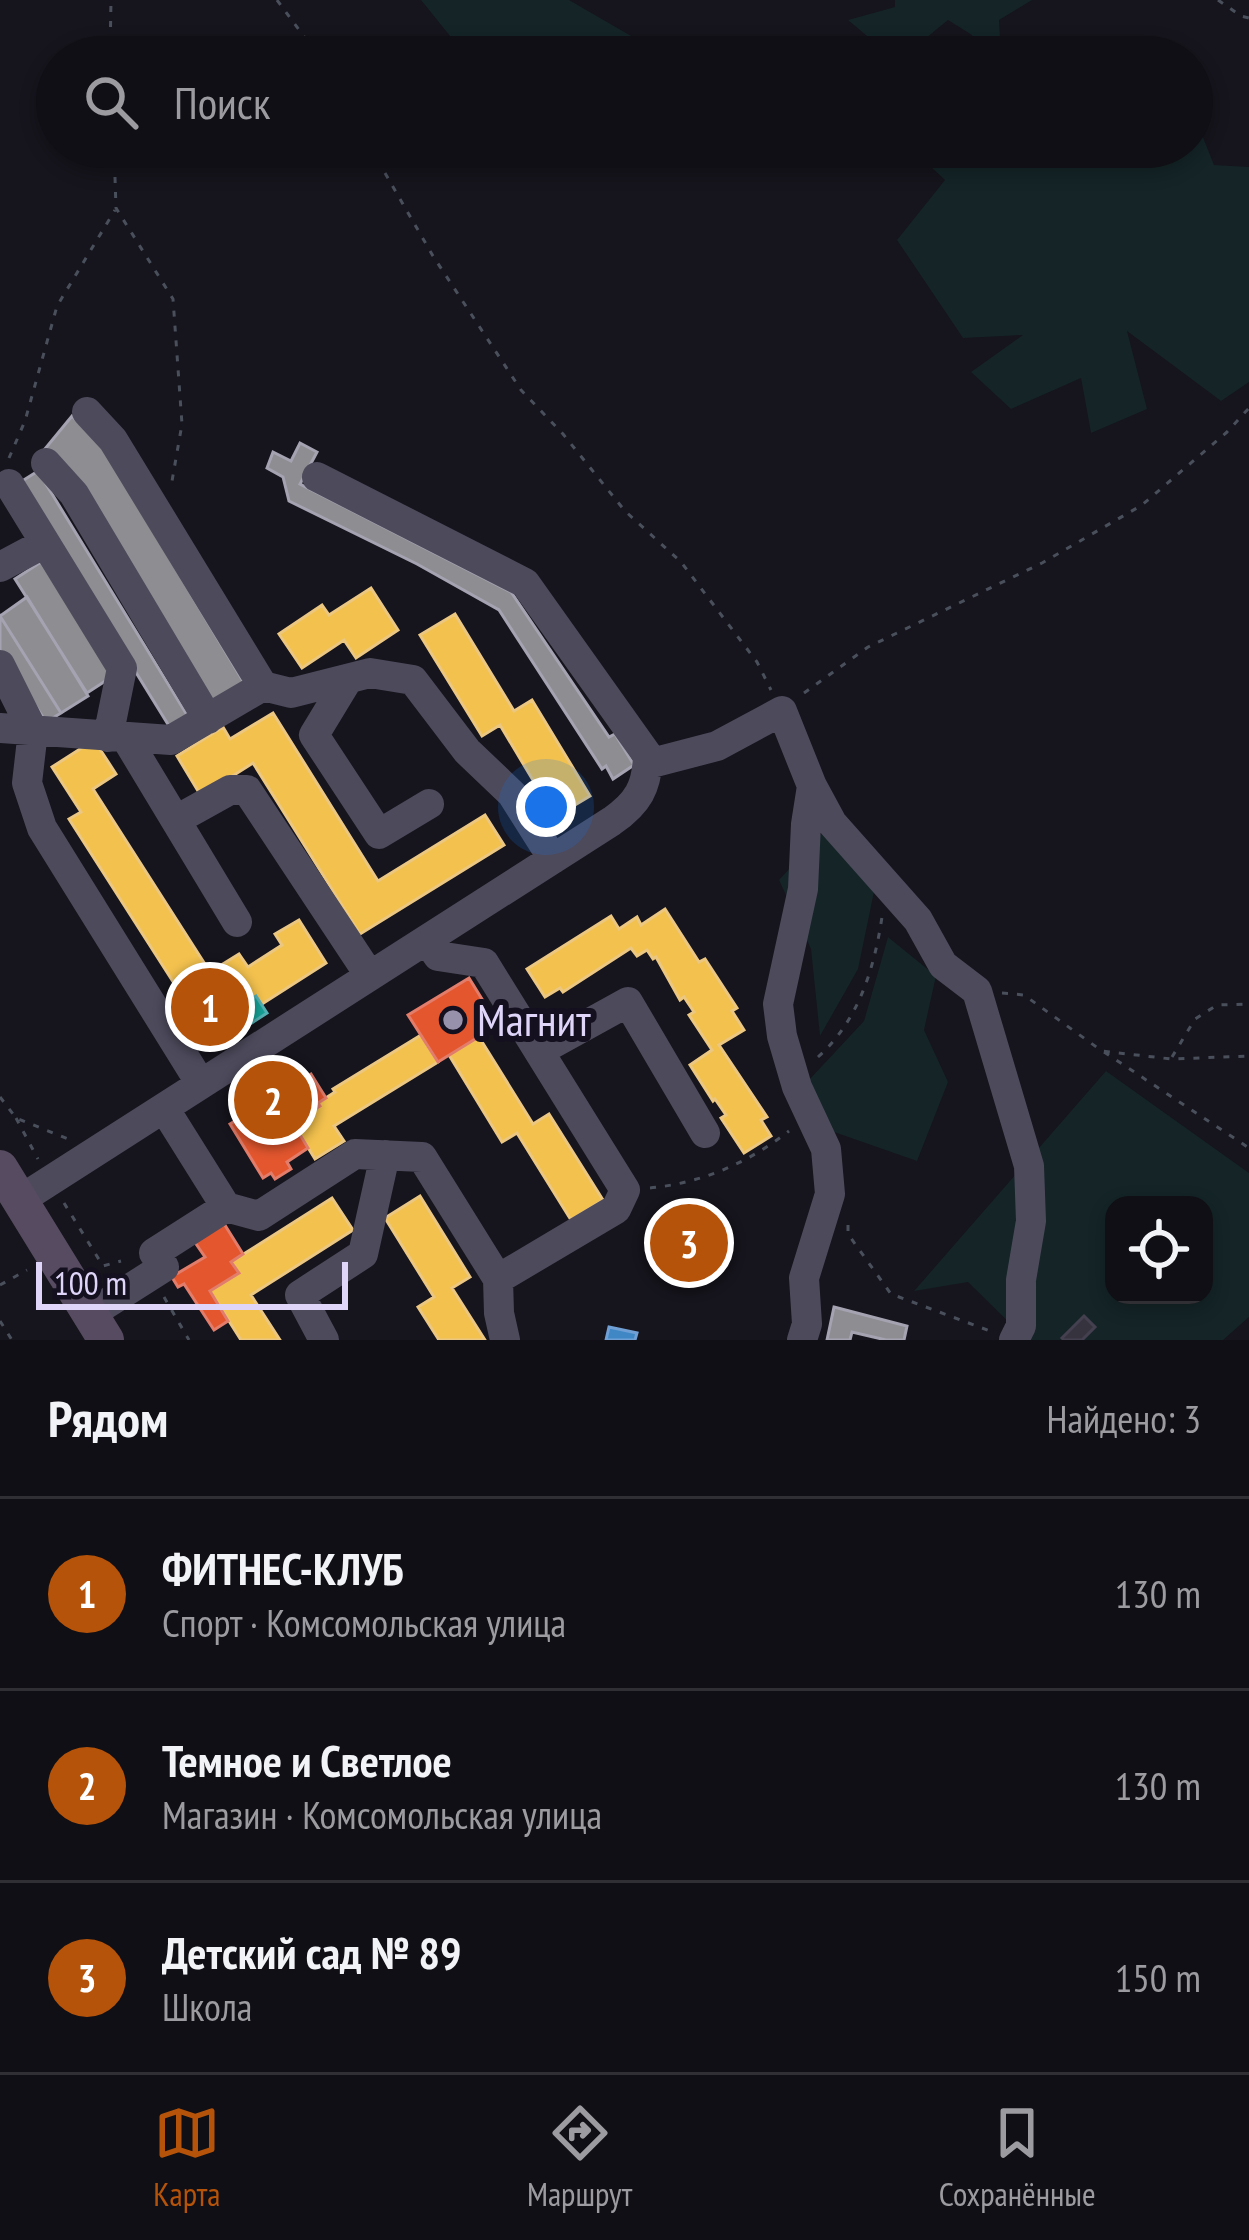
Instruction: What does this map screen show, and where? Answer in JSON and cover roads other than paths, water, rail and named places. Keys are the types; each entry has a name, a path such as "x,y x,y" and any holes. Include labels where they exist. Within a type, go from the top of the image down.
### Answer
{"main road":[{"path":"0,1168 35,1191 98,1327"}],"street":[{"path":"87,412 113,440 263,686 291,693 370,673 413,680 467,751 512,794 553,860"},
{"path":"46,463 74,494 208,719"},
{"path":"35,1191 613,821 647,783 648,756 525,583 317,477"},
{"path":"9,484 122,668 117,738 176,820 238,922"},
{"path":"0,567 45,543"},
{"path":"0,665 33,731 27,783 42,827 201,1084"},
{"path":"348,679 314,735 380,834 429,804"},
{"path":"0,728 171,740 263,686"},
{"path":"648,764 717,746 782,711 832,823 918,920 944,965 977,992 1029,1166 1031,1221 1021,1280 1021,1326 1014,1340"},
{"path":"802,1340 807,1324 804,1278 830,1194 826,1149 797,1087 778,1004 802,889 812,786"},
{"path":"176,820 230,790 247,790 370,976"},
{"path":"427,940 438,956 484,963 625,1190 616,1209 498,1279"},
{"path":"539,1052 628,1002 705,1132"},
{"path":"164,1108 226,1207 259,1216 356,1154 422,1156 498,1279 505,1340"},
{"path":"324,1340 300,1295 363,1254 385,1155"},
{"path":"98,1327 153,1264 226,1207"}],"place":[{"name":"ФИТНЕС-КЛУБ","path":"210,1007"},
{"name":"Магнит","path":"453,1020"},
{"name":"Темное и Светлое","path":"273,1100"},
{"name":"Детский сад № 89","path":"689,1243"}]}
